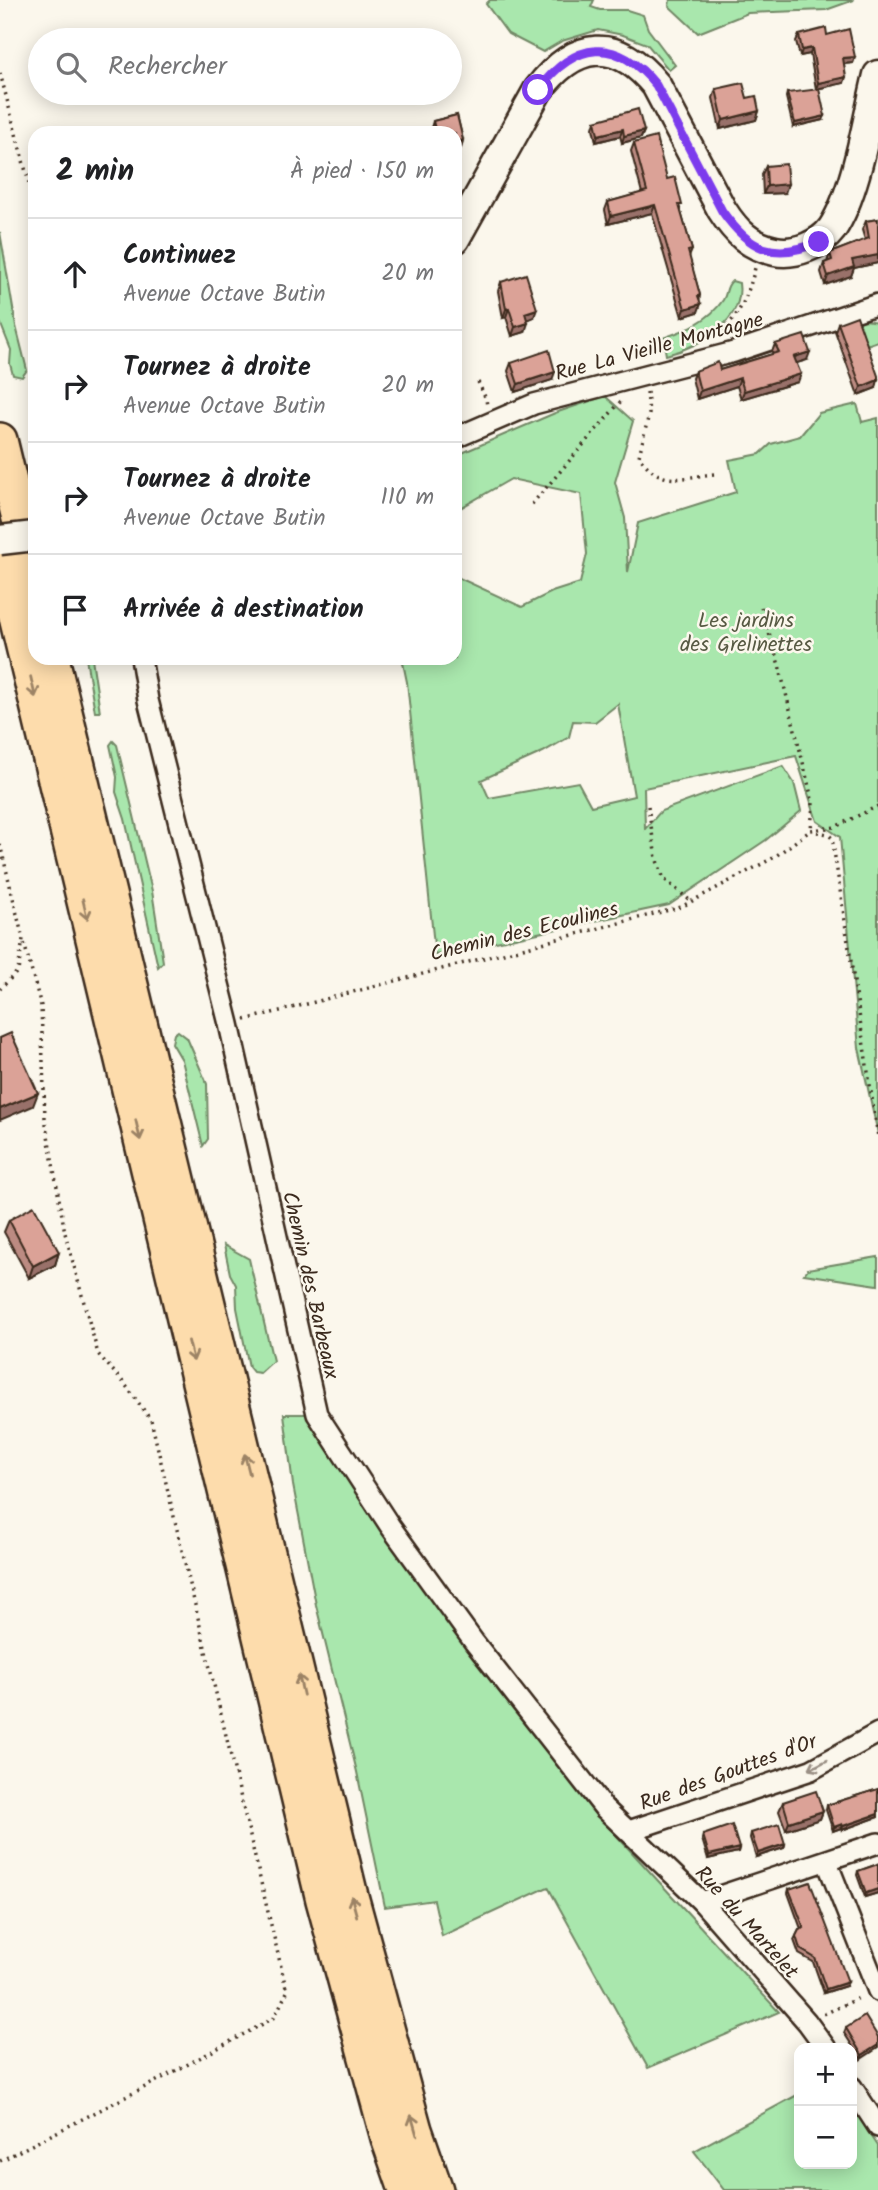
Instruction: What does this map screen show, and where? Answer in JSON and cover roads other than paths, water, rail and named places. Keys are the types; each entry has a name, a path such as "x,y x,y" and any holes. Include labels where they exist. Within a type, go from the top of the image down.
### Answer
{"highway":[{"path":"0,440 28,556"},
{"path":"0,550 323,1900 388,2138 406,2190"},
{"path":"54,665 351,1896 415,2130 436,2190"}],"main road":[{"path":"462,226 538,90 551,74 562,63 579,54 614,52 631,59 656,85 733,227 760,248 783,253 800,250 819,242 839,216 852,182 878,75"},
{"path":"0,540 28,537"}],"street":[{"name":"Rue La Vieille Montagne","path":"462,435 534,404 734,352 878,304"},
{"name":"Chemin des Barbeaux","path":"142,665 161,754 229,1024 317,1414 390,1526 474,1642 604,1808 629,1831"},
{"name":"Rue des Gouttes d'Or","path":"629,1831 811,1770 878,1733"},
{"name":"Rue du Martelet","path":"629,1831 702,1902 822,2043"},
{"path":"702,1902 878,1843"},
{"path":"827,1862 877,1991"},
{"path":"857,2095 878,2127"}],"park label":[{"name":"Les jardins des Grelinettes","path":"746,632"}]}
